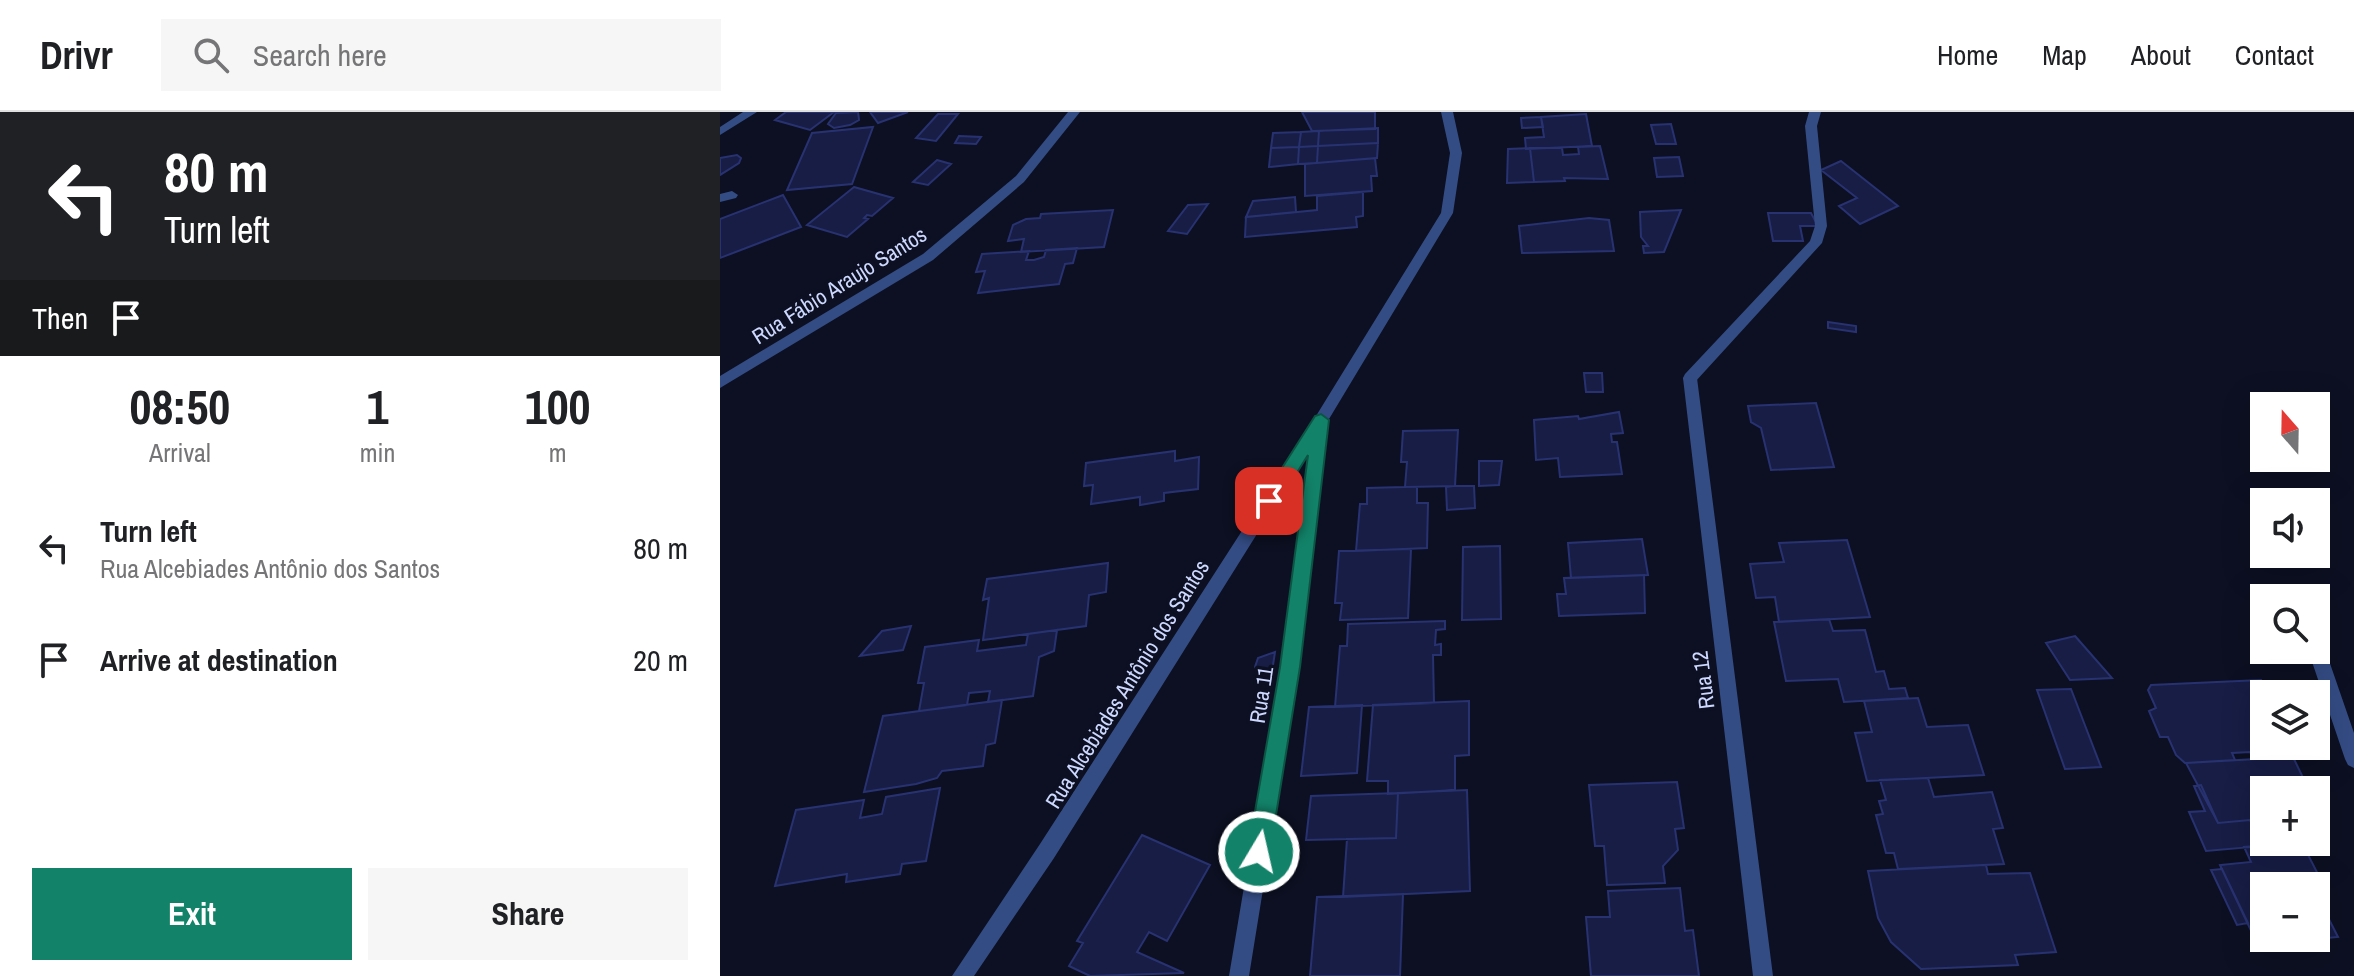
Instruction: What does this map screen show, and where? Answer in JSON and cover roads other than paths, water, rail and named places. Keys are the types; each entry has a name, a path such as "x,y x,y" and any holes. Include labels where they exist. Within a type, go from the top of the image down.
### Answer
{"street":[{"path":"720,132 751,112"},
{"name":"Rua Fábio Araujo Santos","path":"720,383 928,257 1020,179 1074,112"},
{"name":"Rua Alcebiades Antônio dos Santos","path":"962,976 1047,851 1321,420 1447,213 1456,153 1447,112"},
{"name":"Rua 12","path":"1763,976 1690,378 1816,243 1821,226 1811,126 1815,112"},
{"name":"Rua 11","path":"1239,976 1290,667 1321,420"},
{"path":"2321,664 2354,759"}]}
